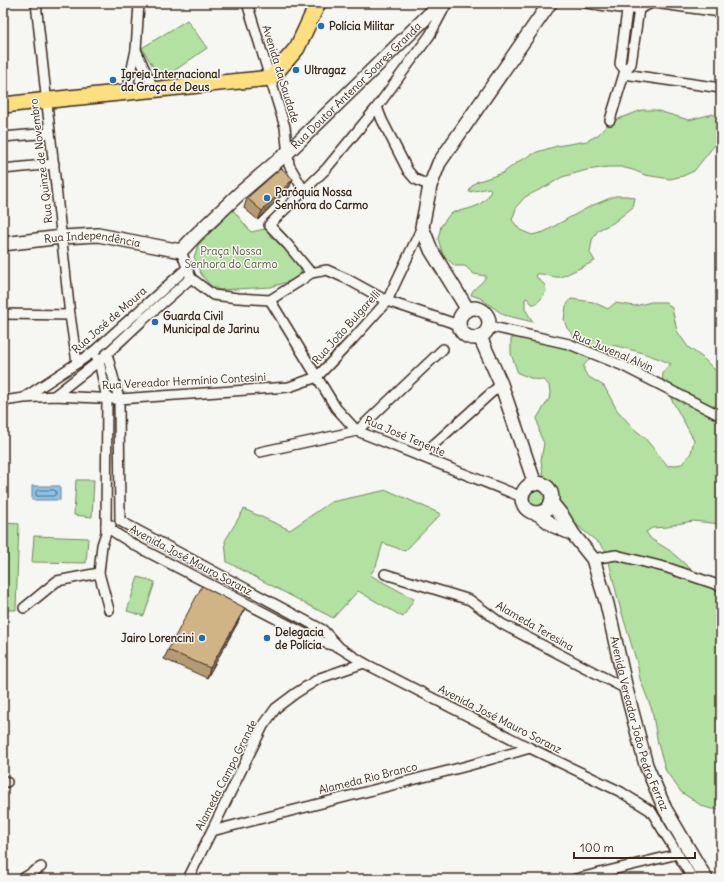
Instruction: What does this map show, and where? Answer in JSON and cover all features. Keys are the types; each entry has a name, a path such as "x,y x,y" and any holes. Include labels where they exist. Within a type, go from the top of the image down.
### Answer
{"main road":[{"path":"3,105 127,91 154,90 271,78 297,48 318,3"},
{"name":"Rua Doutor Antenor Soares Granda","path":"181,251 238,194 288,152 441,3"},
{"path":"468,310 431,250 422,227 430,186 439,163 550,3"},
{"name":"Rua Independência","path":"3,244 62,237 98,235 181,251"},
{"path":"479,309 486,316 488,326 484,334 480,337 471,338 466,336 460,329 459,325 461,316 468,310 479,309"},
{"path":"480,337 501,384 535,484"},
{"path":"535,484 544,485 548,488 552,497 546,510 537,513 528,510 524,506 522,497 526,488 535,484"},
{"name":"Avenida Vereador João Pedro Ferraz","path":"551,502 563,517 573,534 593,559 607,604 626,689 646,764 664,809 706,879"},
{"name":"Avenida Vereador João Pedro Ferraz","path":"537,513 554,526 573,534"}],"street":[{"name":"Rua Quinze de Novembro","path":"36,3 70,315 77,363"},
{"path":"127,91 136,50 139,3"},
{"name":"Avenida da Saudade","path":"247,3 285,127 289,165 304,191"},
{"path":"311,273 269,224 326,169 377,107 430,35 447,3"},
{"path":"586,3 628,6 639,6 653,3 721,12"},
{"path":"628,6 620,64 625,72 721,88"},
{"path":"610,120 625,72 631,64 639,6"},
{"path":"136,50 154,90"},
{"path":"377,107 408,171 415,179 430,186"},
{"path":"3,137 50,134"},
{"path":"3,169 54,164"},
{"name":"Rua João Bulgarelli","path":"317,377 387,301 422,227"},
{"path":"181,251 191,278 213,295 270,300 311,273 327,270 387,301 459,325"},
{"name":"Rua José de Moura","path":"24,398 93,352 187,268"},
{"name":"Rua José de Moura","path":"54,396 99,361 191,278"},
{"name":"Rua José Tenente","path":"270,300 336,408 358,431 522,497"},
{"path":"137,312 143,320"},
{"path":"3,314 70,315"},
{"name":"Rua Juvenal Alvin","path":"488,326 569,344 621,365 721,416"},
{"path":"260,452 358,431 443,349"},
{"path":"93,352 99,361 107,399 106,533 102,545 99,573 109,610"},
{"name":"Avenida José Mauro Soranz","path":"107,354 119,399 120,521 323,630 340,648"},
{"name":"Rua Vereador Hermínio Contesini","path":"3,401 54,396 119,399 289,387 317,377"},
{"path":"421,456 501,384"},
{"path":"106,526 120,521"},
{"name":"Avenida José Mauro Soranz","path":"106,526 150,554 319,641 340,648 364,663 530,748 621,792 651,811 678,854"},
{"path":"593,559 616,554 668,568 721,586"},
{"path":"24,608 57,581 99,573"},
{"name":"Alameda Teresina","path":"385,574 470,600 502,624 626,689"},
{"name":"Alameda Campo Grande","path":"188,879 263,726 276,708 320,678 364,663"},
{"name":"Alameda Rio Branco","path":"212,831 467,766 530,748"},
{"path":"575,879 678,854 693,879"},
{"path":"22,879 42,867"}],"green space":[{"path":"187,20 207,48 161,80 142,48"},
{"path":"642,110 655,110 689,120 713,114 721,122 721,137 694,171 683,176 670,179 645,175 621,167 608,167 587,170 562,177 525,197 517,206 512,220 520,230 532,235 544,232 591,206 615,196 628,196 635,198 633,207 613,223 598,230 592,240 590,253 595,261 561,277 536,274 537,278 545,285 546,291 541,299 535,304 532,304 527,298 525,299 525,309 533,322 504,315 480,298 471,295 486,276 474,274 465,266 455,266 443,255 438,239 441,226 449,215 454,212 479,205 488,197 491,190 489,188 469,192 471,187 476,182 503,173 519,161 537,152 557,146 587,141 598,135 610,122"},
{"name":"Praça Nossa Senhora do Carmo","path":"233,210 251,232 265,229 296,260 300,267 301,273 297,279 271,287 219,290 209,284 201,274 194,257 198,245"},
{"path":"571,299 593,302 608,309 615,303 635,306 651,302 666,302 672,308 677,331 688,347 703,358 721,376 721,524 693,521 668,527 652,528 646,532 651,539 669,550 693,571 705,579 721,584 721,809 711,809 702,806 681,792 666,771 658,744 652,710 640,679 637,663 618,600 607,553 601,545 579,527 558,503 543,475 541,460 544,443 540,435 537,418 549,399 549,385 543,380 533,379 518,373 511,354 511,339 516,337 532,337 576,342 576,339 567,328 564,320 566,306","holes":["612,345 650,355 671,364 663,371 662,390 669,395 694,440 691,453 682,464 668,466 644,437 633,428 617,410 604,386 589,377 584,371 584,365 592,357 608,353"]},
{"path":"76,480 94,480 92,517 74,515"},
{"path":"387,490 441,514 405,551 383,543 376,566 370,575 414,599 403,617 358,591 333,618 227,562 225,541 244,509 290,530 331,502"},
{"path":"538,490 545,493 548,500 545,507 538,510 531,507 528,500 531,493"},
{"path":"3,523 19,524 16,610 3,610"},
{"path":"34,536 88,538 86,563 32,562"},
{"path":"138,577 155,582 144,616 127,611"}],"water":[{"path":"32,486 60,486 60,500 32,500"}],"building":[{"path":"281,168 293,179 262,211 247,198"},
{"name":"Jairo Lorencini","path":"202,586 245,608 210,668 168,650"}],"place":[{"name":"Polícia Militar","path":"321,26"},
{"name":"Ultragaz","path":"296,70"},
{"name":"Igreja Internacional da Graça de Deus","path":"113,80"},
{"name":"Paróquia Nossa Senhora do Carmo","path":"267,198"},
{"name":"Guarda Civil Municipal de Jarinu","path":"155,322"},
{"name":"Jairo Lorencini","path":"202,638"},
{"name":"Delegacia de Polícia","path":"267,638"}]}
